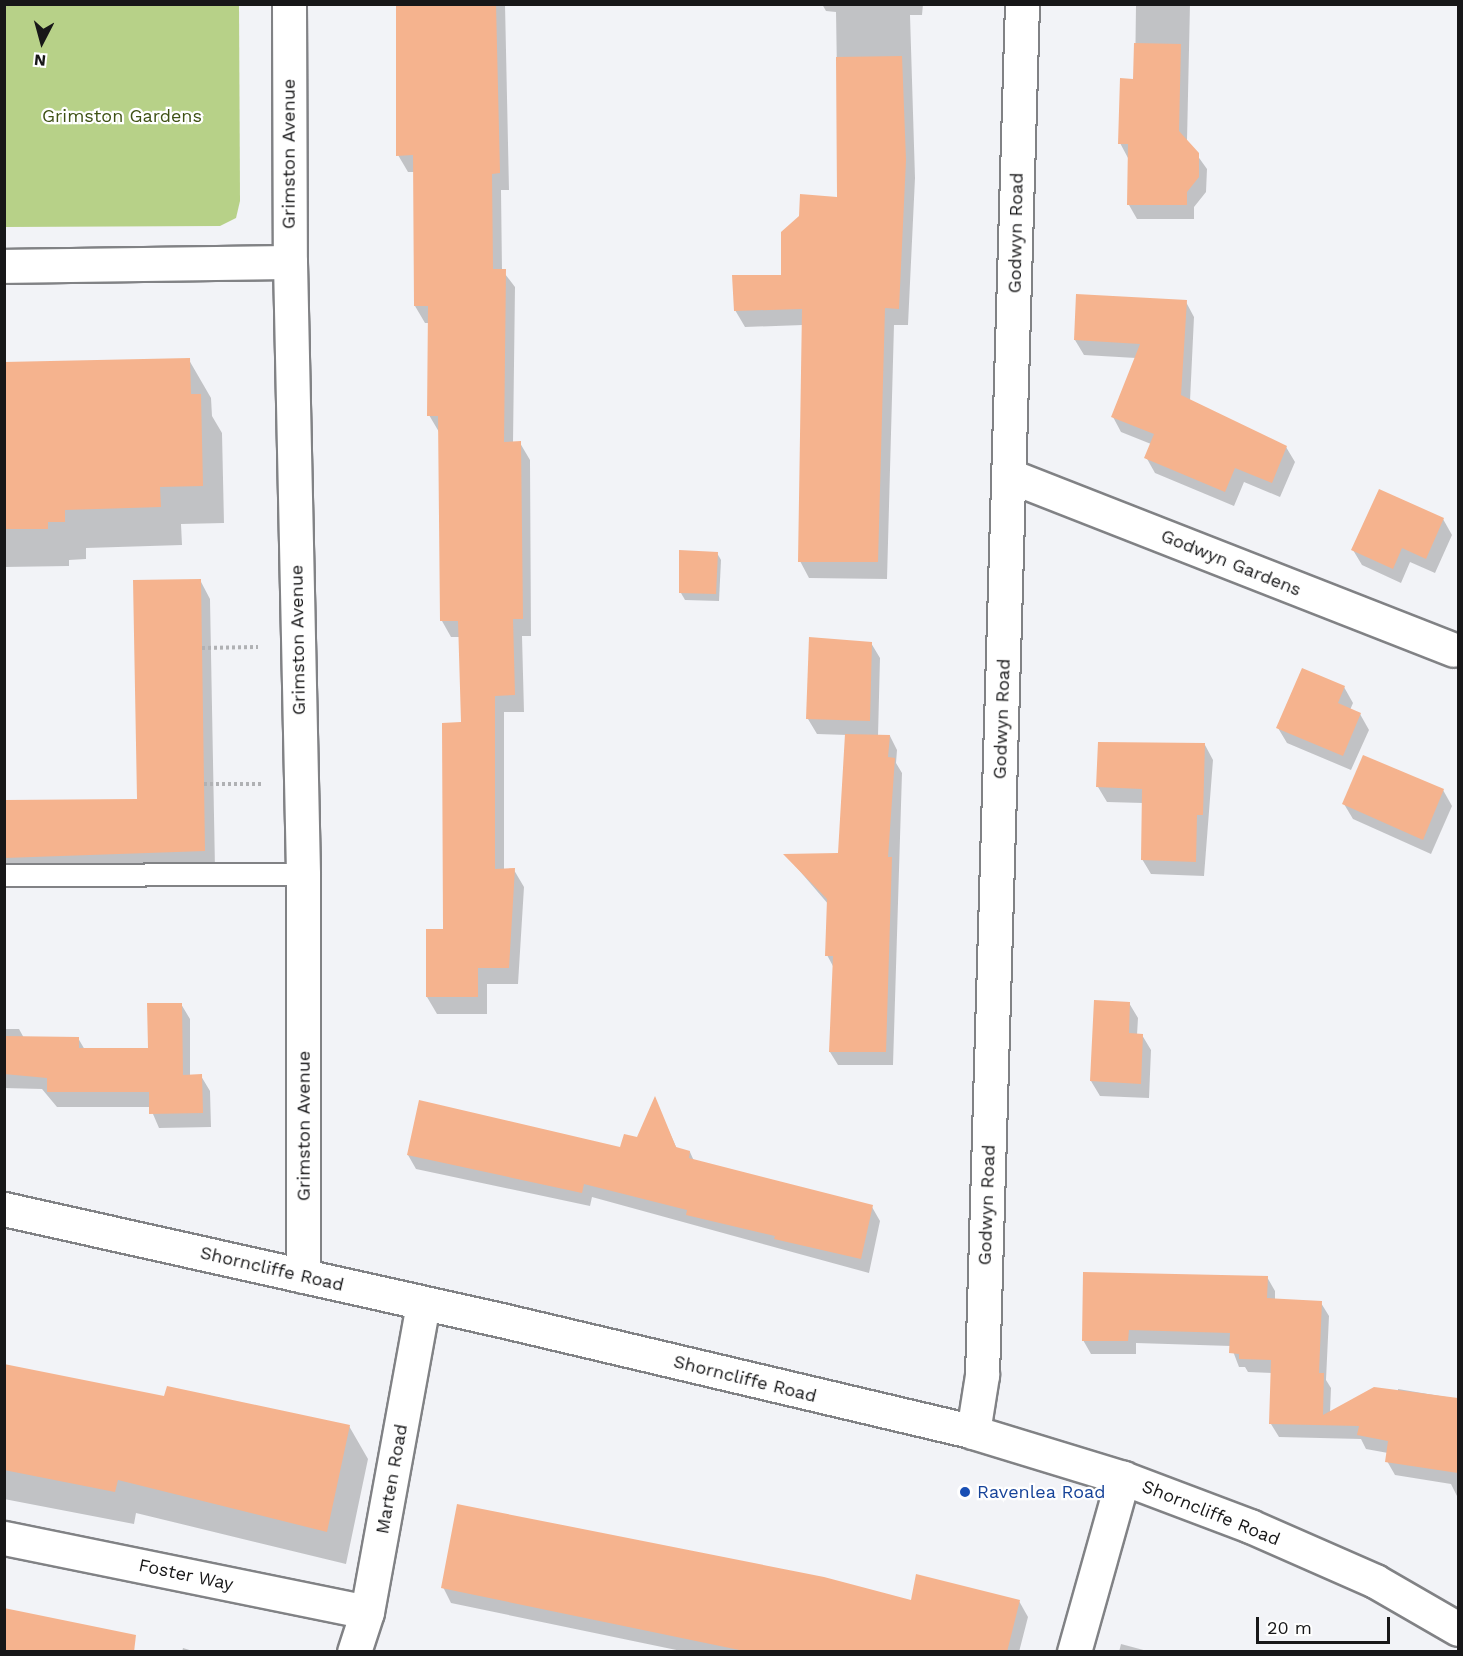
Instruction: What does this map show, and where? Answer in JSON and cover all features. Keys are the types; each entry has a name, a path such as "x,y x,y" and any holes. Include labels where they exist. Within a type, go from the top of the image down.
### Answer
{"street":[{"name":"Grimston Avenue","path":"289,4 290,262 303,874 303,1276"},
{"name":"Godwyn Road","path":"973,1432 981,1375 1010,476 1022,4"},
{"path":"4,266 290,262"},
{"name":"Godwyn Gardens","path":"1010,476 1453,651"},
{"name":"Shorncliffe Road","path":"4,1209 973,1432 1123,1478 1250,1526 1375,1581 1458,1629"},
{"name":"Marten Road","path":"354,1652 368,1612 423,1304"},
{"path":"1074,1652 1123,1478"},
{"name":"Foster Way","path":"4,1538 368,1612"}],"lane":[{"path":"4,875 303,874"}],"path":[{"path":"202,648 298,647"},
{"path":"204,784 301,784"}],"green space":[{"name":"Grimston Gardens","path":"4,5 239,5 240,201 236,218 220,226 5,227"}],"building":[{"path":"396,4 496,4 500,173 492,174 493,269 506,269 504,442 521,441 523,619 513,619 515,695 495,696 495,869 515,868 509,968 478,968 478,997 426,997 426,929 443,929 442,723 461,722 458,621 440,621 438,416 427,416 428,306 414,306 413,155 396,156"},
{"path":"1134,43 1181,44 1179,131 1199,153 1199,177 1187,192 1187,205 1127,205 1128,144 1118,144 1120,78 1133,79"},
{"path":"902,56 906,160 899,309 885,308 878,562 798,562 802,309 734,311 732,275 781,275 781,232 799,216 800,194 837,197 836,57"},
{"path":"1076,294 1187,300 1181,395 1287,446 1272,483 1235,468 1225,492 1144,458 1154,434 1111,417 1140,344 1074,340"},
{"path":"190,358 191,394 201,394 203,486 160,487 161,507 65,510 65,522 48,522 48,529 4,529 4,362"},
{"path":"1379,489 1444,518 1426,559 1402,548 1393,569 1351,550"},
{"path":"679,550 718,552 716,594 679,593"},
{"path":"201,579 205,851 4,858 4,800 137,799 133,580"},
{"path":"809,637 872,642 870,721 806,719"},
{"path":"1302,668 1345,686 1338,703 1361,713 1343,756 1276,728"},
{"path":"845,734 890,735 888,757 895,758 888,857 892,857 886,1052 829,1052 833,956 825,956 827,899 783,854 838,853"},
{"path":"1098,742 1205,743 1203,815 1197,815 1196,862 1141,860 1142,789 1096,787"},
{"path":"1363,755 1444,789 1423,840 1342,804"},
{"path":"1094,1000 1130,1002 1129,1033 1143,1034 1141,1084 1090,1081"},
{"path":"147,1003 182,1003 183,1075 202,1074 203,1113 149,1114 149,1092 47,1092 47,1078 4,1074 4,1036 79,1037 79,1048 148,1048"},
{"path":"655,1096 676,1147 690,1151 689,1158 873,1205 861,1259 774,1239 775,1236 686,1215 687,1210 584,1184 582,1193 407,1155 419,1100 620,1147 624,1134 637,1137"},
{"path":"1083,1272 1268,1276 1267,1298 1322,1301 1319,1373 1324,1373 1323,1415 1374,1387 1458,1398 1458,1473 1385,1462 1388,1441 1357,1435 1359,1426 1269,1424 1271,1360 1239,1359 1239,1354 1229,1353 1230,1333 1129,1330 1128,1341 1082,1341"},
{"path":"4,1364 164,1396 167,1386 350,1425 327,1532 118,1480 115,1492 4,1470"},
{"path":"457,1504 824,1577 911,1600 916,1574 1020,1600 1007,1652 749,1652 441,1588"},
{"path":"4,1608 136,1635 134,1652 4,1652"}],"place":[{"name":"Ravenlea Road","path":"965,1492"}]}
